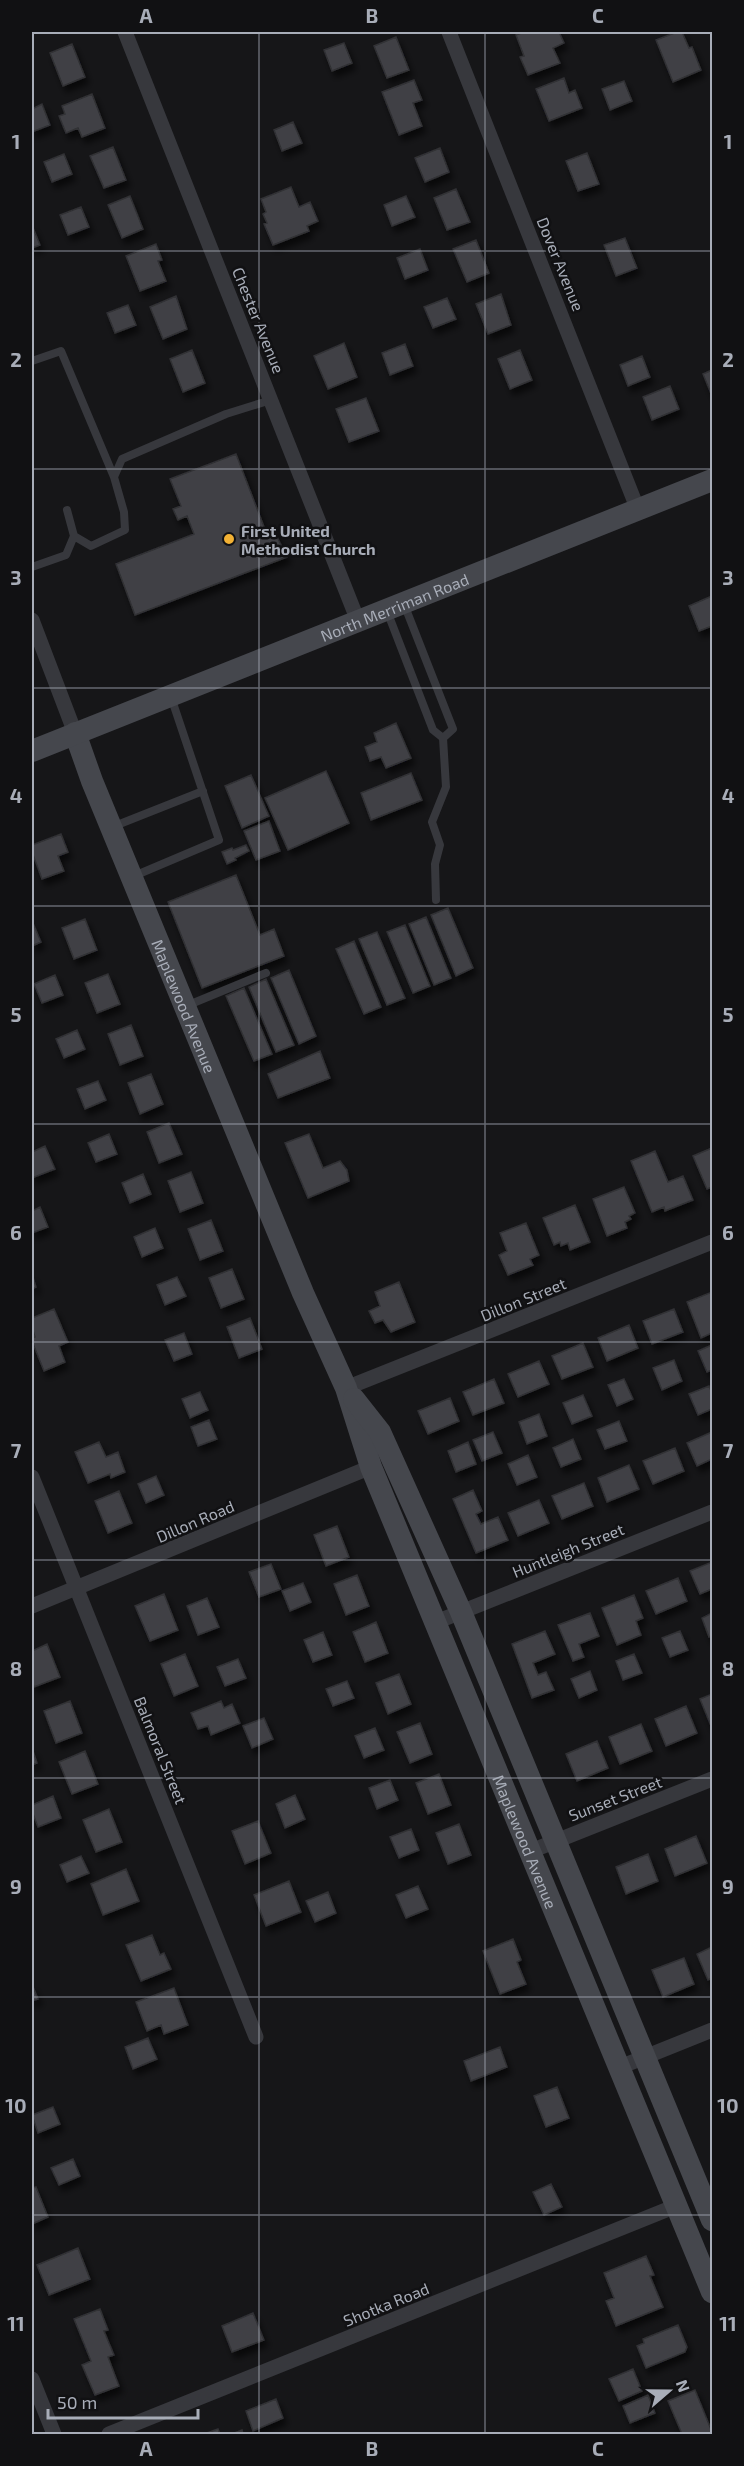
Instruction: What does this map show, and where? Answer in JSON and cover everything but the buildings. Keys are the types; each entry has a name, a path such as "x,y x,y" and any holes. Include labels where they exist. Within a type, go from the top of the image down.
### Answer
{"street":[{"name":"Chester Avenue","path":"125,32 358,621"},
{"name":"Dover Avenue","path":"449,32 638,510"},
{"name":"North Merriman Road","path":"32,751 712,480"},
{"name":"Maplewood Avenue","path":"32,620 131,877 303,1293 346,1388 371,1467 676,2206 711,2285"},
{"name":"Dillon Street","path":"346,1388 712,1242"},
{"name":"Maplewood Avenue","path":"346,1388 380,1432 461,1612 712,2220"},
{"name":"Dillon Road","path":"32,1606 371,1467"},
{"name":"Balmoral Street","path":"32,1477 256,2037"},
{"name":"Huntleigh Street","path":"436,1622 712,1512"},
{"name":"Sunset Street","path":"531,1851 712,1779"},
{"path":"620,2067 712,2030"},
{"name":"Shotka Road","path":"109,2434 676,2206"},
{"path":"32,2379 54,2434"}],"lane":[{"path":"32,361 61,351 114,477 124,512 125,530 92,546 74,536"},
{"path":"114,477 122,459 226,414 271,400"},
{"path":"32,567 66,555 74,536 67,510"},
{"path":"395,606 433,730 443,738 446,787 432,822 440,845 435,864 436,900"},
{"path":"395,606 453,729 443,738"},
{"path":"131,877 219,840 171,695"},
{"path":"111,827 202,791"},
{"path":"185,1006 266,973"}],"place":[{"name":"First United Methodist Church","path":"229,539"}]}
